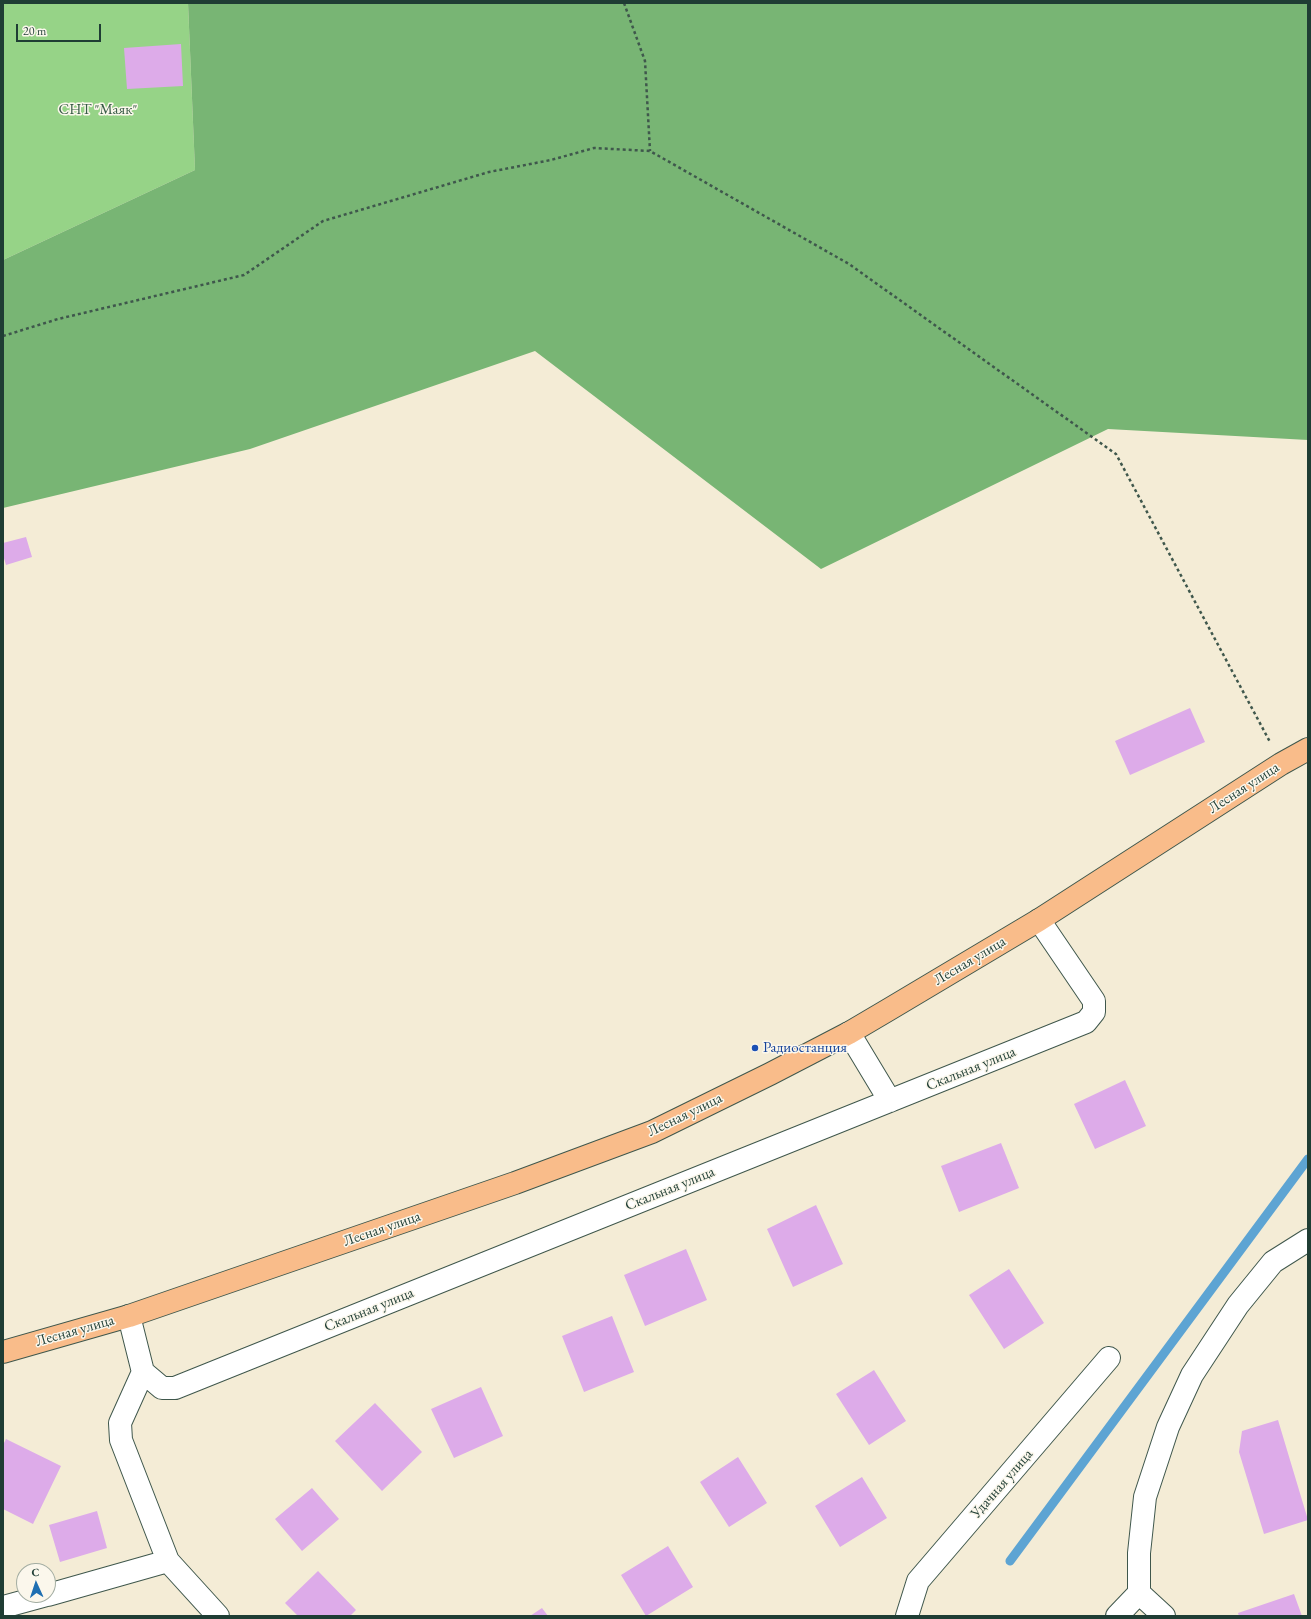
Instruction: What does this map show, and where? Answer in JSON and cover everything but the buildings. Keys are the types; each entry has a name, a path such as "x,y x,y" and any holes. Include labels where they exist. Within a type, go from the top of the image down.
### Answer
{"main road":[{"name":"Лесная улица","path":"3,1352 129,1316 515,1183 652,1132 849,1033 1039,920 1282,764 1308,749"}],"street":[{"name":"Скальная улица","path":"143,1372 162,1388 175,1388 1086,1022 1094,1012 1094,1001 1039,920"},
{"path":"849,1033 890,1101"},
{"path":"1117,1616 1139,1593 1139,1553 1145,1497 1168,1427 1192,1375 1238,1305 1273,1262 1308,1240"},
{"path":"129,1316 143,1372 120,1423 121,1440 168,1561 218,1616"},
{"name":"Удачная улица","path":"907,1616 918,1582 1109,1358"},
{"path":"56,1592 168,1561"},
{"path":"1139,1593 1164,1616"},
{"path":"3,1607 18,1603"}],"path":[{"path":"624,3 645,61 650,151"},
{"path":"3,336 58,319 244,275 323,222 489,172 551,160 594,148 650,151 849,264 1116,454 1282,764"}],"green space":[{"name":"СНТ \"Маяк\"","path":"3,3 188,3 195,170 3,260"},
{"path":"188,3 1308,3 1308,440 1108,429 821,569 535,351 250,449 3,508 3,260 195,170"}],"waterway":[{"path":"1010,1561 1308,1159"}],"place":[{"name":"Радиостанция","path":"755,1048"}]}
